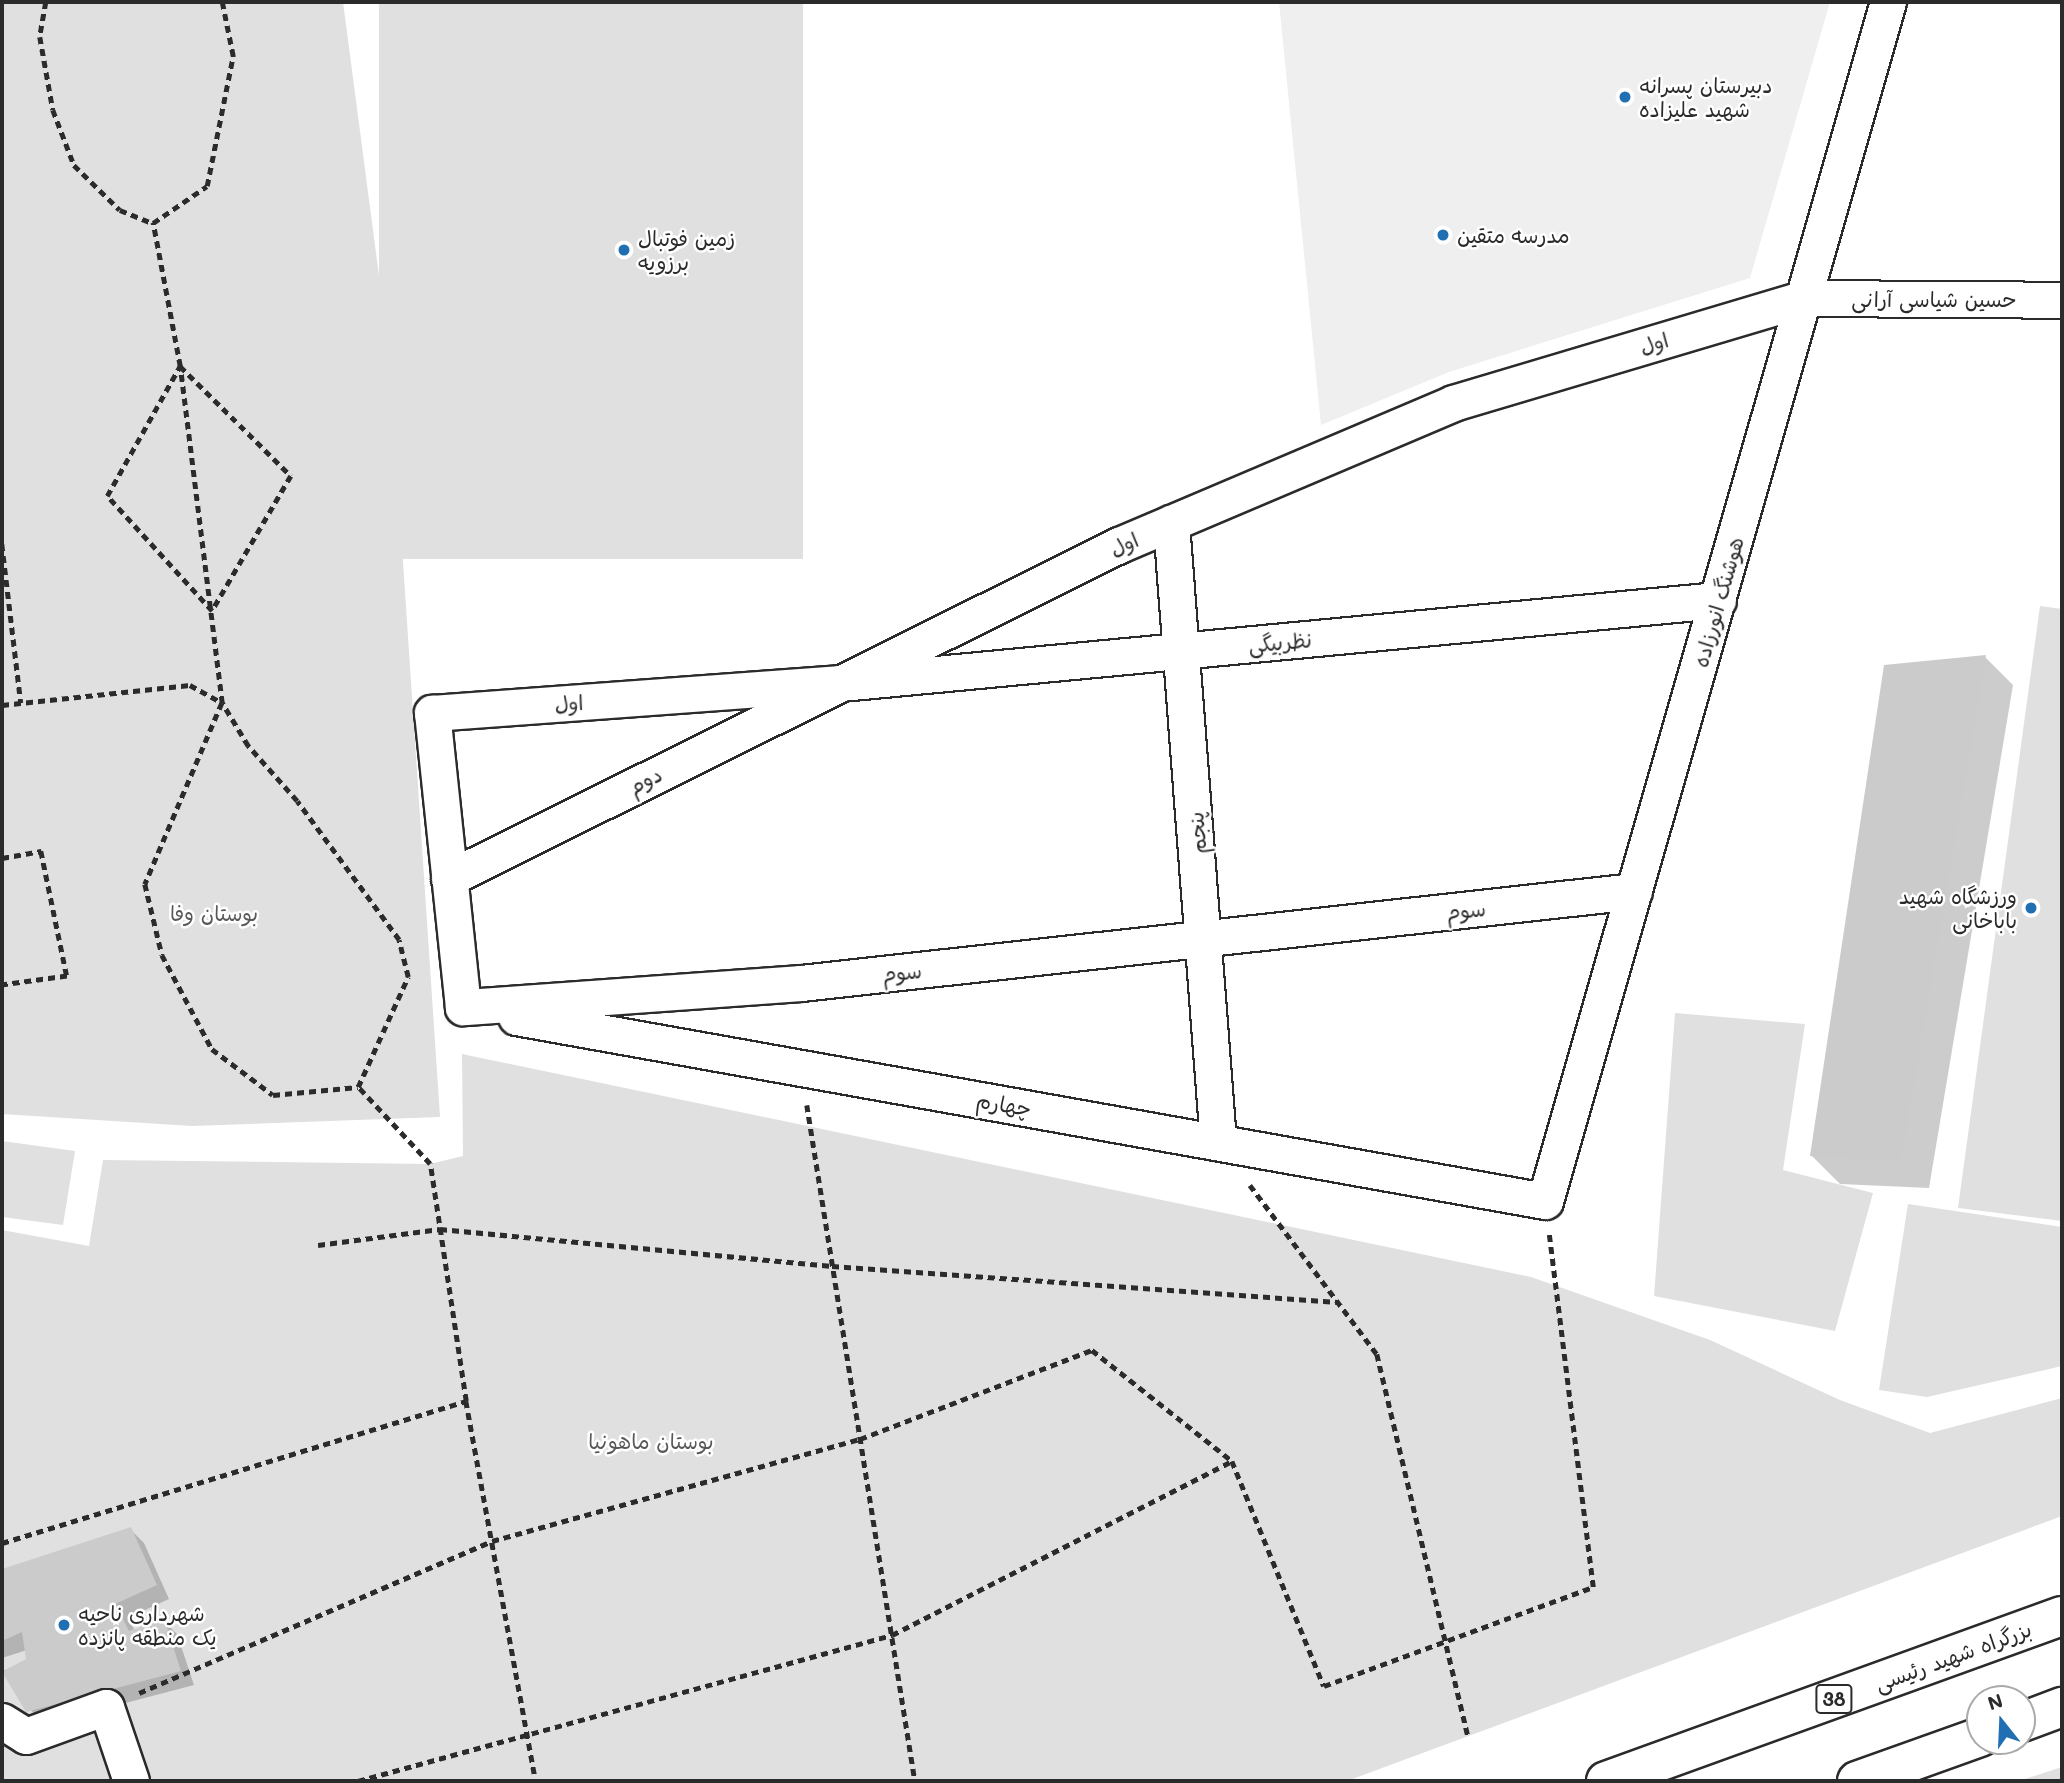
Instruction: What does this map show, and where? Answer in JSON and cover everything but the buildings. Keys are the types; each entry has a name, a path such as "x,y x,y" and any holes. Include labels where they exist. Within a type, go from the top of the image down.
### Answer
{"highway":[{"name":"بزرگراه شهید رئیسی","path":"1606,1781 2062,1616"},
{"path":"2036,1716 2062,1707"},
{"path":"1857,1781 1966,1742"}],"street":[{"name":"هوشنگ انورزاده","path":"1545,1201 1806,298 1888,2"},
{"name":"حسین شیاسی آرانی","path":"1806,298 2062,300"},
{"name":"اول","path":"449,878 432,713 841,683 1171,523 1453,403 1806,298"},
{"name":"پنجم","path":"1171,523 1178,651 1204,939 1217,1142"},
{"name":"نظربیگی","path":"841,683 1718,600"},
{"name":"دوم","path":"449,878 841,683"},
{"path":"449,878 463,1007"},
{"name":"سوم","path":"463,1007 801,984 1634,891"},
{"name":"چهارم","path":"463,1007 1545,1201"},
{"path":"2,1721 26,1736 106,1707 131,1781"}],"path":[{"path":"46,2 40,37 50,98 74,165 120,210 153,223"},
{"path":"153,223 206,186 233,56 222,2"},
{"path":"153,223 180,366 222,703 247,746 297,801 399,940 408,977 358,1087"},
{"path":"180,366 291,476 212,611"},
{"path":"180,366 107,496 212,611"},
{"path":"2,544 21,703"},
{"path":"2,705 190,685 222,703"},
{"path":"222,703 145,884 162,955 212,1049 273,1095 358,1087"},
{"path":"2,859 41,851 67,976 2,985"},
{"path":"804,1068 832,1266 915,1781"},
{"path":"358,1087 430,1164 466,1401 537,1781"},
{"path":"1217,1142 1377,1354 1468,1737"},
{"path":"106,1707 492,1541 860,1439 1092,1350 1232,1461 1324,1686 1592,1587 1545,1201"},
{"path":"317,1245 440,1229 832,1266 1338,1302"},
{"path":"2,1543 466,1401"},
{"path":"358,1781 892,1635 1232,1461"}],"shaded area":[{"path":"1279,2 1830,2 1750,278 1449,372 1321,425"}],"green space":[{"name":"بوستان وفا","path":"2,2 343,2 389,352 440,1117 192,1126 2,1114"},
{"name":"زمین فوتبال برزویه","path":"379,2 803,2 803,559 379,559"},
{"name":"ورزشگاه شهید باباخانی","path":"2040,606 2062,609 2062,1221 1958,1208"},
{"path":"1675,1013 1805,1024 1783,1170 1873,1193 1835,1331 1654,1296"},
{"name":"بوستان ماهونیا","path":"462,1054 1531,1277 1710,1340 1840,1400 1930,1433 2062,1398 2062,1516 1347,1781 2,1781 2,1230 89,1246 103,1160 430,1164 463,1156"},
{"path":"2,1141 75,1151 63,1225 2,1217"},
{"path":"1908,1204 2062,1227 2062,1366 1927,1397 1879,1390"},
{"path":"2062,1767 2062,1781 2019,1781"}],"place":[{"name":"دبیرستان پسرانه شهید علیزاده","path":"1625,97"},
{"name":"مدرسه متقین","path":"1443,235"},
{"name":"زمین فوتبال برزویه","path":"624,250"},
{"name":"ورزشگاه شهید باباخانی","path":"2031,908"},
{"name":"شهرداری ناحیه یک منطقه پانزده","path":"64,1625"}]}
